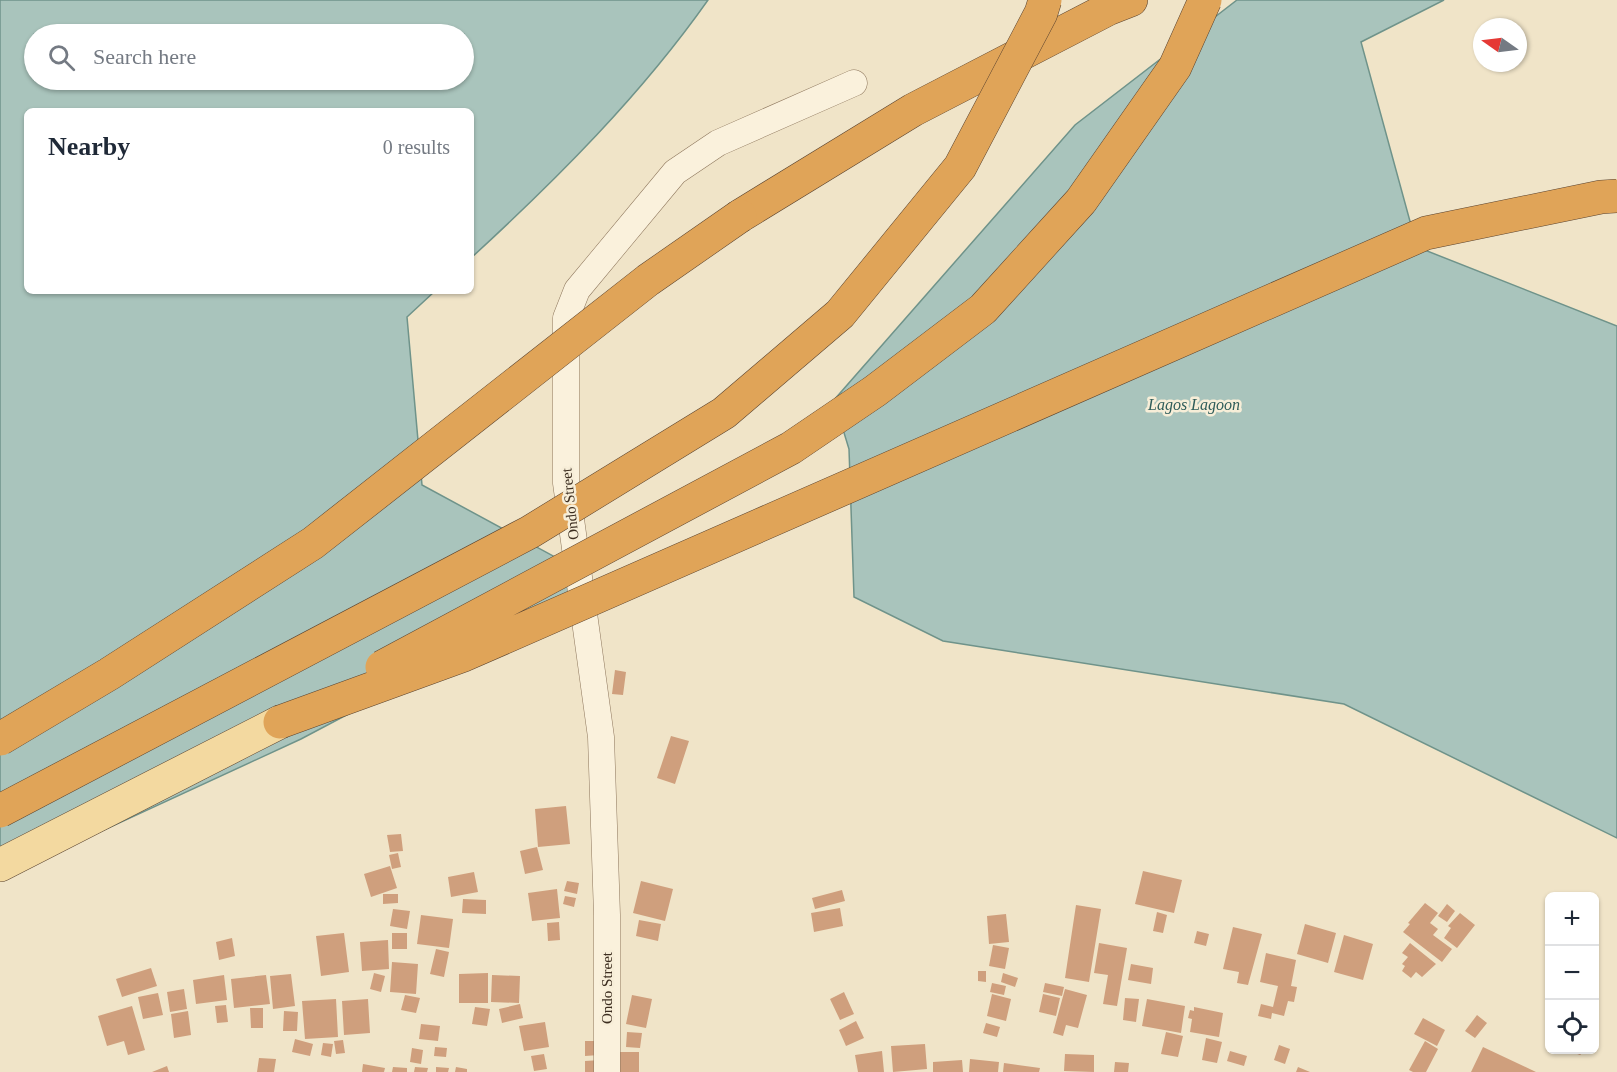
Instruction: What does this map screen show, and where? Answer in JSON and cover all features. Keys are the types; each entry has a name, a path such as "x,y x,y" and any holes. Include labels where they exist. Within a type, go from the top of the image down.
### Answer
{"highway":[{"path":"0,811 530,532 724,413 840,314 960,167 1041,13 1045,0"},
{"path":"0,740 109,674 313,543 648,280 740,216 914,110 1108,9 1131,0"},
{"path":"280,722 791,448 874,391 983,309 1081,201 1175,67 1205,0"},
{"path":"280,722 464,655 1426,233 1601,197 1617,196"}],"main road":[{"path":"0,865 280,722"}],"street":[{"name":"Ondo Street","path":"608,1072 601,736 566,483 566,318 577,290 675,172 718,143 854,83"}],"water":[{"path":"0,0 708,0 655,69 597,135 474,255 474,108 24,108 24,294 432,294 407,317 422,485 581,571 596,586 555,605 301,739 0,878"},
{"name":"Lagos Lagoon","path":"1237,0 1444,0 1361,42 1417,247 1617,326 1617,838 1344,704 943,641 854,597 849,449 834,400 1075,125"}],"building":[{"path":"615,670 626,672 623,695 612,694"},
{"path":"671,736 689,741 675,784 657,778"},
{"path":"566,806 570,844 538,847 535,809"},
{"path":"401,834 403,851 390,852 387,835"},
{"path":"537,847 543,870 525,874 520,851"},
{"path":"398,853 401,867 392,869 389,855"},
{"path":"390,866 397,888 371,897 364,874"},
{"path":"1143,871 1182,880 1174,913 1135,904"},
{"path":"474,872 478,892 451,897 448,877"},
{"path":"567,881 579,883 577,894 564,891"},
{"path":"641,881 673,889 665,921 633,913"},
{"path":"557,889 560,918 532,921 528,893"},
{"path":"842,890 845,901 815,909 812,898"},
{"path":"383,894 398,894 398,903 383,904"},
{"path":"565,896 576,898 574,907 563,904"},
{"path":"463,899 486,900 486,914 462,913"},
{"path":"1425,903 1438,913 1430,923 1438,929 1433,935 1452,949 1442,962 1403,932"},
{"path":"1447,904 1455,911 1447,922 1438,916"},
{"path":"1076,905 1101,909 1089,982 1065,978"},
{"path":"840,908 843,926 814,932 811,913"},
{"path":"393,909 410,911 407,929 390,926"},
{"path":"1157,912 1167,915 1163,933 1153,931"},
{"path":"1460,913 1475,925 1457,948 1444,938 1451,928 1448,926"},
{"path":"1006,914 1009,942 989,944 987,916"},
{"path":"421,915 453,919 449,948 417,944"},
{"path":"639,920 661,924 658,941 636,936"},
{"path":"559,922 560,940 548,941 547,923"},
{"path":"1305,924 1336,933 1328,963 1297,954"},
{"path":"1233,927 1262,934 1248,985 1237,983 1239,972 1223,969"},
{"path":"1197,931 1209,934 1206,946 1194,943"},
{"path":"344,933 349,972 321,976 316,936"},
{"path":"392,933 407,933 407,949 392,949"},
{"path":"1344,935 1373,944 1363,980 1334,972"},
{"path":"232,938 235,956 219,960 216,942"},
{"path":"388,940 389,969 362,971 360,942"},
{"path":"1099,943 1127,948 1117,1006 1103,1004 1108,975 1094,973"},
{"path":"1410,943 1436,964 1422,977 1416,972 1411,978 1402,971 1405,966 1402,964 1408,957 1402,953"},
{"path":"993,945 1009,948 1005,969 989,966"},
{"path":"436,949 449,952 444,977 430,974"},
{"path":"1266,953 1296,960 1291,986 1297,987 1294,1002 1288,1001 1284,1016 1272,1013 1271,1019 1258,1016 1261,1004 1273,1007 1278,986 1260,982"},
{"path":"392,962 418,964 416,994 390,992"},
{"path":"1131,964 1153,968 1151,984 1128,980"},
{"path":"151,968 157,986 122,997 116,979"},
{"path":"978,971 986,971 986,982 978,981"},
{"path":"374,973 385,976 381,992 370,989"},
{"path":"488,973 488,1003 459,1003 459,974"},
{"path":"1003,973 1018,978 1015,987 1001,982"},
{"path":"291,974 295,1006 273,1009 270,976"},
{"path":"224,975 227,1000 196,1004 193,980"},
{"path":"266,975 270,1004 234,1008 231,979"},
{"path":"492,975 520,976 519,1003 491,1002"},
{"path":"992,983 1006,986 1004,995 990,992"},
{"path":"1045,983 1064,987 1062,996 1043,992"},
{"path":"184,989 187,1009 170,1012 167,992"},
{"path":"1065,989 1087,995 1078,1028 1066,1025 1063,1036 1053,1033"},
{"path":"844,992 854,1014 840,1020 830,999"},
{"path":"158,993 163,1015 143,1019 138,997"},
{"path":"992,994 1011,999 1006,1021 987,1016"},
{"path":"1043,994 1060,998 1056,1016 1039,1012"},
{"path":"405,995 420,998 416,1013 401,1010"},
{"path":"632,995 652,999 646,1028 626,1024"},
{"path":"1125,998 1139,999 1136,1022 1123,1020"},
{"path":"336,999 338,1037 305,1039 302,1001"},
{"path":"368,999 370,1033 344,1035 342,1001"},
{"path":"1147,999 1185,1006 1181,1033 1142,1026"},
{"path":"520,1004 523,1018 502,1023 499,1009"},
{"path":"226,1005 228,1022 217,1023 215,1006"},
{"path":"132,1006 145,1050 128,1055 124,1041 107,1046 98,1016"},
{"path":"475,1007 490,1009 487,1026 472,1024"},
{"path":"1194,1007 1223,1013 1219,1037 1190,1032 1192,1019 1188,1018 1190,1010 1194,1011"},
{"path":"250,1008 263,1008 263,1028 251,1028"},
{"path":"188,1011 191,1035 174,1038 171,1014"},
{"path":"284,1011 298,1012 297,1031 283,1031"},
{"path":"1477,1015 1487,1023 1475,1038 1465,1031"},
{"path":"1423,1018 1445,1030 1437,1046 1414,1034"},
{"path":"856,1021 864,1038 846,1046 839,1030"},
{"path":"545,1022 549,1047 524,1051 519,1026"},
{"path":"986,1023 1000,1027 997,1037 983,1033"},
{"path":"421,1024 440,1026 438,1041 419,1039"},
{"path":"627,1032 642,1033 640,1048 626,1047"},
{"path":"1166,1032 1183,1036 1178,1057 1161,1054"},
{"path":"1206,1038 1222,1042 1217,1063 1202,1060"},
{"path":"295,1039 313,1044 310,1056 292,1052"},
{"path":"343,1040 345,1053 336,1054 334,1041"},
{"path":"585,1041 599,1041 599,1055 585,1056"},
{"path":"1425,1041 1438,1049 1426,1072 1413,1072 1409,1070"},
{"path":"323,1043 333,1044 331,1057 321,1055"},
{"path":"925,1044 927,1069 893,1072 891,1046"},
{"path":"1279,1045 1290,1049 1285,1064 1274,1060"},
{"path":"435,1047 447,1048 446,1057 434,1056"},
{"path":"1483,1047 1536,1072 1471,1072"},
{"path":"412,1048 423,1050 421,1064 410,1062"},
{"path":"882,1051 884,1072 858,1072 855,1055"},
{"path":"1230,1051 1247,1056 1244,1066 1227,1061"},
{"path":"620,1052 639,1052 639,1072 620,1072"},
{"path":"544,1054 547,1069 534,1071 531,1056"},
{"path":"1065,1054 1094,1055 1094,1072 1064,1071"},
{"path":"259,1058 276,1059 274,1072 257,1072"},
{"path":"970,1059 999,1062 998,1072 969,1072"},
{"path":"601,1060 602,1072 585,1072 585,1061"},
{"path":"962,1060 963,1072 933,1072 933,1062"},
{"path":"1115,1062 1129,1063 1128,1072 1114,1072"},
{"path":"1004,1063 1040,1068 1039,1072 1003,1072"},
{"path":"363,1064 385,1068 384,1072 362,1072"},
{"path":"167,1066 169,1072 152,1072"},
{"path":"393,1067 407,1068 407,1072 392,1072"},
{"path":"415,1067 428,1068 427,1072 414,1072"},
{"path":"436,1067 449,1068 448,1072 436,1072"},
{"path":"456,1067 467,1069 467,1072 455,1072"},
{"path":"1298,1067 1310,1072 1296,1072"}]}
